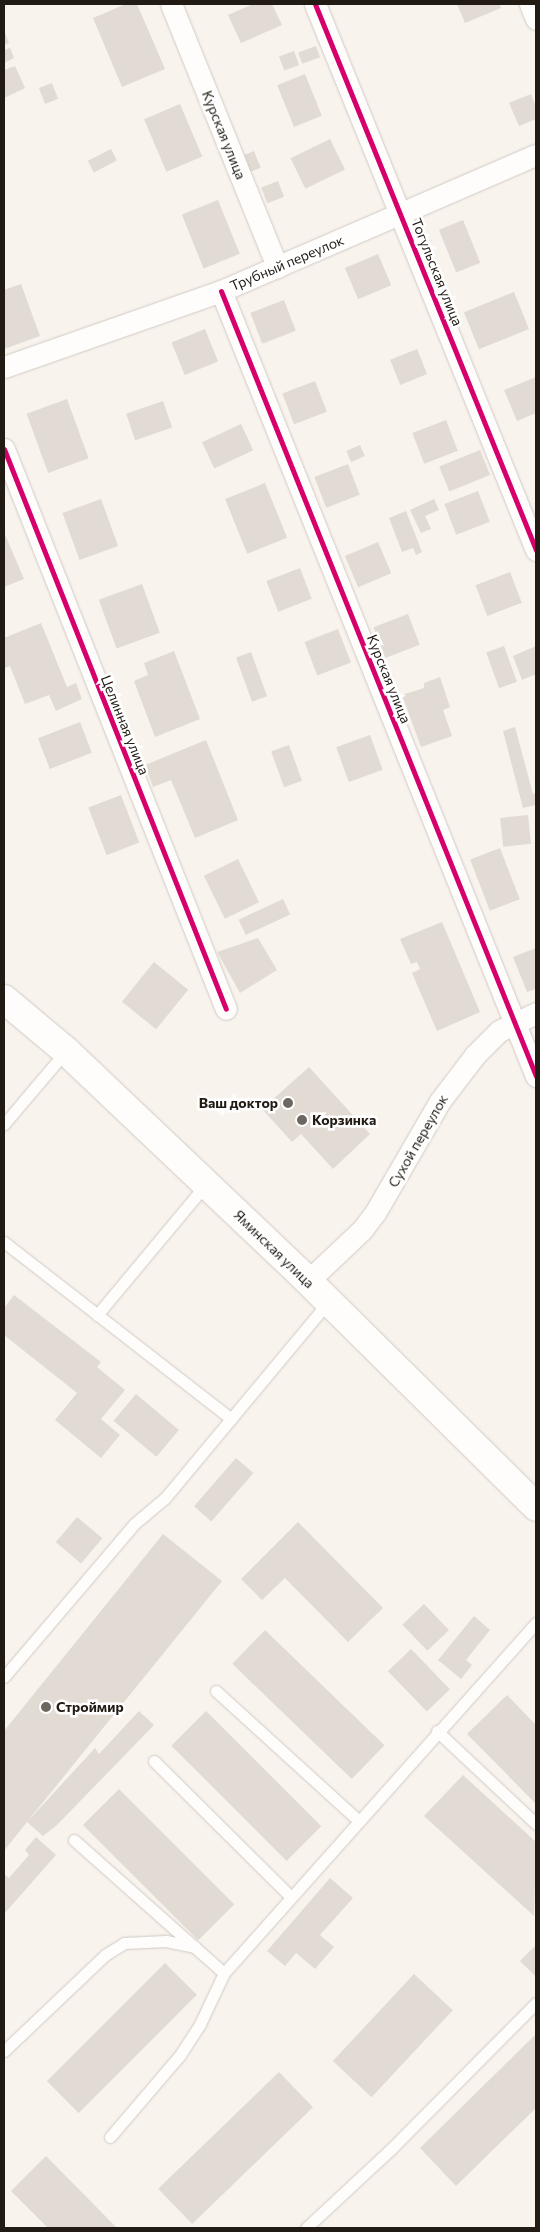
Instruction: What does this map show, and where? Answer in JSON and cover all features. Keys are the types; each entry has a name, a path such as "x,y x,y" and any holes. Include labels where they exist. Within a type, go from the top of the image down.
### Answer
{"main road":[{"name":"Яминская улица","path":"4,999 66,1051 329,1301 536,1507"}],"street":[{"name":"Курская улица","path":"171,4 277,267"},
{"name":"Тогульская улица","path":"315,4 536,550"},
{"path":"530,4 536,19"},
{"name":"Трубный переулок","path":"4,367 221,291 536,155"},
{"name":"Курская улица","path":"221,291 536,1076"},
{"name":"Целинная улица","path":"4,449 226,1009"},
{"name":"Сухой переулок","path":"308,1281 362,1230 375,1213 440,1101 458,1075 499,1032 514,1022 536,1013"}],"lane":[{"path":"4,1124 66,1051"},
{"path":"97,1315 206,1184"},
{"path":"4,1242 231,1419"},
{"path":"4,1676 134,1524 165,1498 329,1301"},
{"path":"110,2137 180,2055 200,2024 224,1973 437,1731 536,1623"},
{"path":"216,1691 358,1821"},
{"path":"437,1731 536,1824"},
{"path":"154,1761 291,1897"},
{"path":"74,1840 224,1973"},
{"path":"4,2051 104,1955 124,1943 166,1941 195,1947"},
{"path":"306,2228 391,2149 536,2003"}],"building":[{"path":"126,4 137,4 165,69 122,87 93,18"},
{"path":"253,4 272,4 282,25 241,43 228,15"},
{"path":"457,4 499,4 501,8 465,23"},
{"path":"4,30 9,43 4,45"},
{"path":"316,46 320,57 302,64 298,52"},
{"path":"10,48 14,58 4,63 4,50"},
{"path":"294,51 299,65 284,71 279,56"},
{"path":"15,66 25,88 4,98 4,70"},
{"path":"305,74 322,116 294,127 277,85"},
{"path":"52,83 58,99 45,104 39,88"},
{"path":"531,94 536,107 536,119 519,126 509,103"},
{"path":"180,104 202,156 166,172 144,119"},
{"path":"330,139 345,170 305,189 290,158"},
{"path":"111,149 117,161 94,172 88,161"},
{"path":"254,151 261,168 250,172 243,155"},
{"path":"278,181 284,197 267,203 261,187"},
{"path":"218,200 240,254 204,268 182,215"},
{"path":"463,220 480,263 456,272 439,230"},
{"path":"378,254 391,285 358,299 345,268"},
{"path":"21,284 40,336 4,349 4,290"},
{"path":"514,292 529,329 479,349 464,312"},
{"path":"284,300 296,331 262,344 250,313"},
{"path":"205,329 218,361 185,375 172,342"},
{"path":"417,349 427,374 400,385 390,360"},
{"path":"536,377 536,413 517,421 504,390"},
{"path":"315,381 327,412 294,424 282,394"},
{"path":"67,399 89,458 48,473 27,414"},
{"path":"163,401 172,427 135,440 126,414"},
{"path":"446,420 458,451 424,464 412,433"},
{"path":"241,424 253,450 214,468 202,442"},
{"path":"360,445 365,456 351,462 346,451"},
{"path":"480,450 490,475 449,492 439,466"},
{"path":"348,464 360,495 326,508 314,477"},
{"path":"265,483 287,538 247,554 225,499"},
{"path":"478,491 490,522 456,535 444,504"},
{"path":"101,499 118,546 80,560 62,513"},
{"path":"434,499 439,510 425,516 431,529 421,533 410,510"},
{"path":"406,511 422,552 416,555 413,548 402,552 389,518"},
{"path":"4,532 24,579 4,587"},
{"path":"378,542 391,573 358,587 345,556"},
{"path":"300,568 312,599 278,612 266,581"},
{"path":"510,572 522,603 487,616 475,585"},
{"path":"142,584 160,633 117,649 99,600"},
{"path":"408,614 420,645 385,658 373,627"},
{"path":"41,623 67,687 76,683 82,699 56,711 49,695 25,704 10,666 4,668 4,638"},
{"path":"338,629 351,663 317,676 304,642"},
{"path":"504,646 517,682 499,688 486,652"},
{"path":"536,646 536,674 522,680 513,656"},
{"path":"174,651 200,719 155,737 134,681 148,675 144,663"},
{"path":"251,652 267,696 252,702 236,657"},
{"path":"440,677 450,707 443,710 452,736 421,747 402,695 424,688 424,683"},
{"path":"80,722 92,753 50,769 38,738"},
{"path":"515,727 533,794 536,793 536,805 523,808 503,731"},
{"path":"370,735 383,770 349,782 336,747"},
{"path":"206,740 238,820 195,838 171,780 153,787 145,765"},
{"path":"289,745 302,781 284,787 271,751"},
{"path":"121,795 139,843 107,855 88,808"},
{"path":"528,815 531,844 503,847 500,818"},
{"path":"500,848 520,899 490,911 470,859"},
{"path":"238,859 259,902 225,919 204,876"},
{"path":"283,899 290,914 246,935 239,920"},
{"path":"442,922 480,1012 437,1031 412,973 420,969 417,962 411,964 400,939"},
{"path":"258,938 277,970 240,993 217,952"},
{"path":"536,948 536,989 527,992 513,957"},
{"path":"154,962 188,990 156,1029 122,1002"},
{"path":"309,1067 370,1134 333,1169 301,1134 292,1142 262,1109"},
{"path":"14,1295 101,1362 97,1367 125,1390 101,1419 120,1435 101,1458 55,1420 77,1393 4,1335 4,1308"},
{"path":"136,1394 179,1430 156,1457 114,1421"},
{"path":"236,1458 253,1473 211,1521 194,1506"},
{"path":"77,1517 102,1538 81,1563 56,1542"},
{"path":"298,1522 383,1608 348,1642 285,1578 262,1600 241,1579"},
{"path":"163,1534 222,1581 4,1851 4,1731"},
{"path":"424,1604 449,1630 427,1651 402,1625"},
{"path":"474,1616 490,1630 466,1660 472,1665 461,1679 438,1660"},
{"path":"265,1630 384,1745 352,1779 232,1664"},
{"path":"411,1649 450,1689 427,1712 388,1671"},
{"path":"507,1695 536,1725 536,1804 467,1734"},
{"path":"139,1711 154,1725 57,1825 43,1836 27,1822 95,1748 99,1754"},
{"path":"206,1711 321,1826 287,1861 171,1746"},
{"path":"463,1775 536,1842 534,1916 424,1816"},
{"path":"119,1789 234,1904 198,1940 83,1825"},
{"path":"36,1837 56,1855 4,1914 4,1874 9,1878 29,1855 25,1850"},
{"path":"330,1878 353,1898 320,1935 334,1947 315,1969 296,1953 285,1966 267,1951"},
{"path":"536,1945 536,1975 535,1976 520,1961"},
{"path":"165,1963 197,1995 79,2113 47,2081"},
{"path":"414,1974 453,2010 372,2097 333,2061"},
{"path":"536,2034 536,2108 456,2186 420,2148"},
{"path":"279,2072 313,2107 192,2224 158,2189"},
{"path":"46,2156 117,2228 48,2228 11,2191"}],"cycle path":[{"path":"315,4 536,550"},
{"path":"221,291 536,1076"},
{"path":"4,449 226,1009"}],"place":[{"name":"Ваш доктор","path":"288,1103"},
{"name":"Корзинка","path":"302,1120"},
{"name":"Строймир","path":"46,1707"}]}
